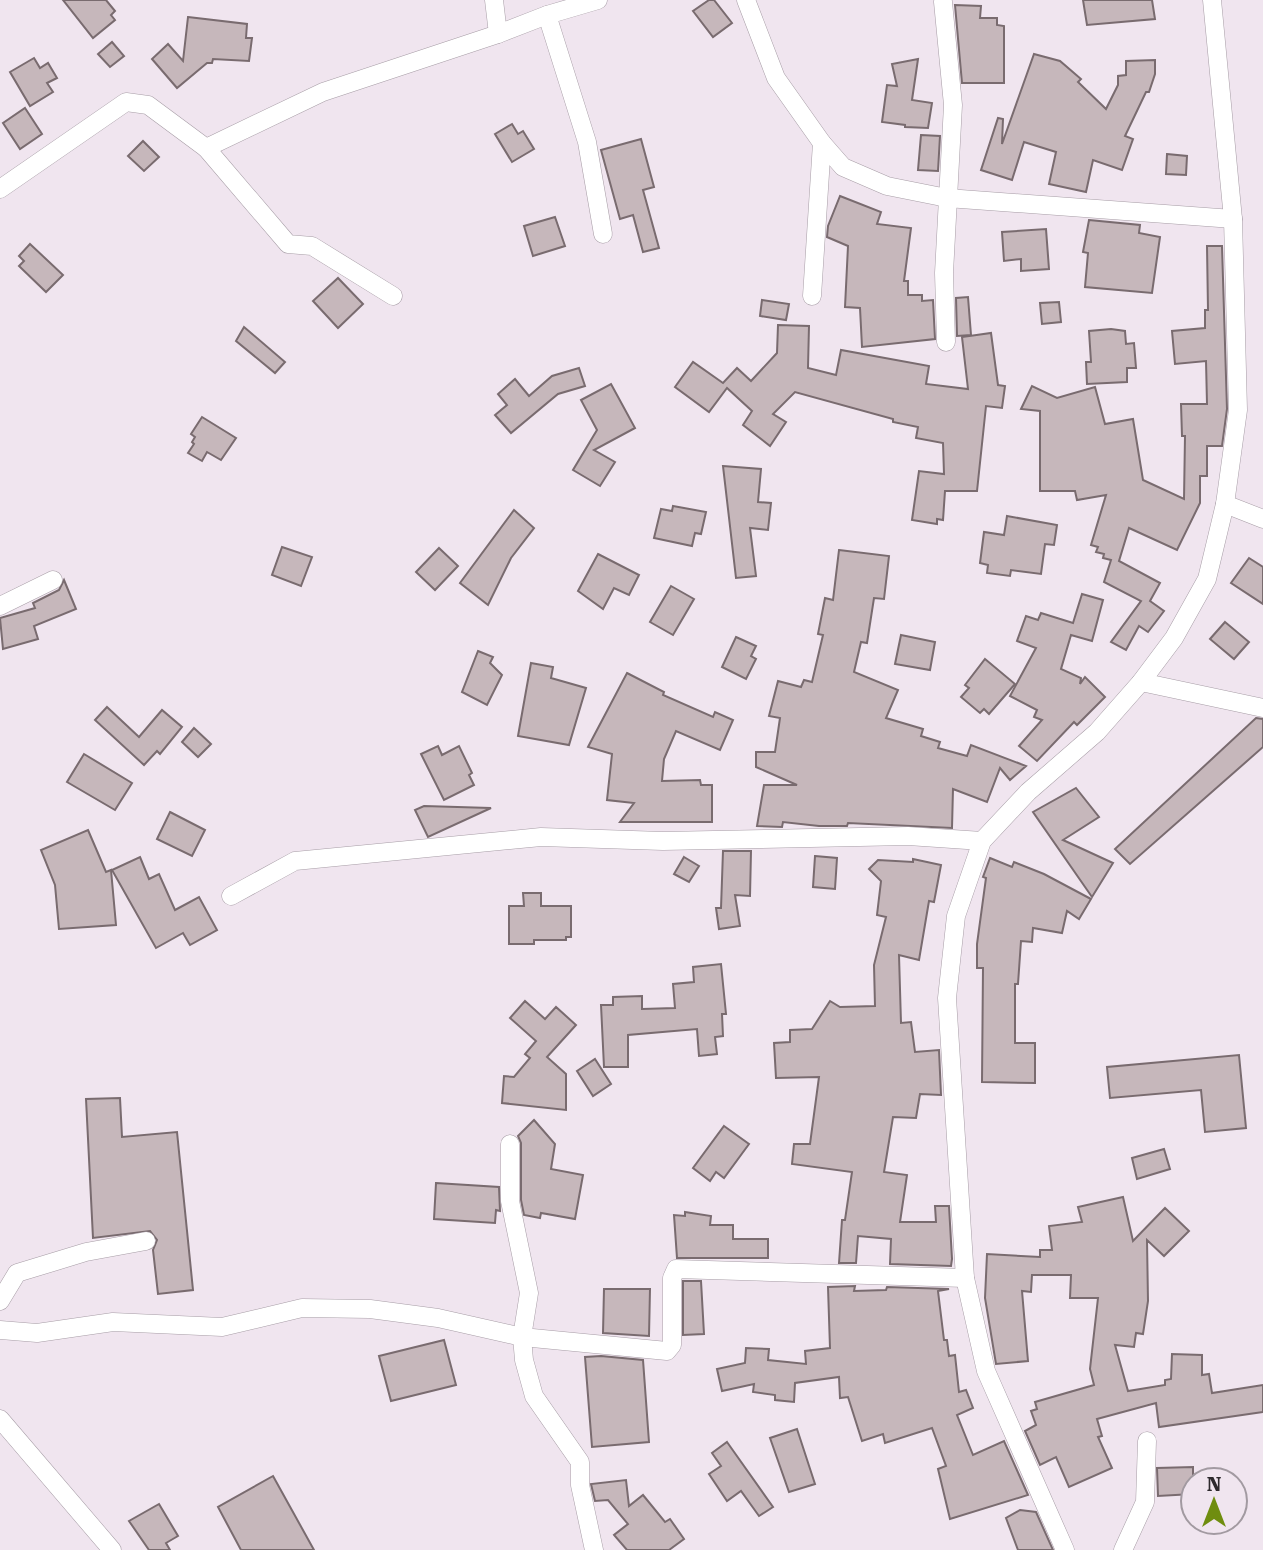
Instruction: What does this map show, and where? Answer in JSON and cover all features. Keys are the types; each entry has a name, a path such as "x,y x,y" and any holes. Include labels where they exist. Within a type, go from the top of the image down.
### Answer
{"street":[{"path":"494,0 498,34"},
{"path":"206,148 323,92 598,0"},
{"path":"746,0 776,78 821,143 843,167 865,177 887,186 947,198 1233,219"},
{"path":"1065,1550 986,1371 965,1278 947,998 956,916 982,841 1028,792 1097,732 1141,682 1174,638 1207,579 1225,504 1238,410 1233,219 1212,0"},
{"path":"943,2 953,105 947,198 946,342"},
{"path":"547,15 587,142 603,234"},
{"path":"0,189 126,102 148,105 206,148 288,244 312,246 393,296"},
{"path":"812,296 821,143"},
{"path":"1225,504 1263,519"},
{"path":"0,606 53,580"},
{"path":"1141,682 1263,709"},
{"path":"231,896 295,861 541,837 663,841 908,836 982,841"},
{"path":"510,1144 509,1201 529,1293 522,1338 534,1396 580,1462 580,1485 594,1550"},
{"path":"0,1301 17,1273 86,1252 146,1241"},
{"path":"0,1330 37,1333 113,1322 222,1327 302,1308 370,1309 438,1318 522,1338 667,1351 672,1345 673,1278 676,1269 965,1278"},
{"path":"0,1419 112,1550"},
{"path":"1123,1550 1145,1502 1147,1441"}],"building":[{"path":"63,0 106,0 115,11 111,15 115,20 93,38"},
{"path":"709,0 714,0 732,23 713,37 693,11"},
{"path":"1083,0 1152,0 1155,19 1087,25"},
{"path":"955,5 981,6 980,18 997,18 997,25 1004,26 1004,83 962,83"},
{"path":"188,17 247,24 246,38 252,38 249,61 213,59 212,63 207,63 177,88 152,59 168,44 183,61"},
{"path":"112,42 124,56 110,67 98,54"},
{"path":"1034,54 1060,61 1081,79 1078,82 1106,109 1118,85 1118,76 1126,75 1126,61 1155,60 1155,74 1149,92 1146,92 1125,136 1133,139 1122,170 1093,160 1086,192 1049,184 1056,152 1024,142 1012,180 981,170 998,118 1003,119 1002,144"},
{"path":"34,58 40,68 48,63 57,78 47,83 53,92 30,106 10,72"},
{"path":"918,59 912,100 932,103 928,128 882,122 887,85 897,86 892,64"},
{"path":"25,108 42,134 20,149 3,123"},
{"path":"512,124 518,134 523,131 534,149 512,162 495,134"},
{"path":"921,135 940,136 938,171 918,170"},
{"path":"641,139 654,187 643,190 659,248 643,252 633,215 620,219 601,150"},
{"path":"143,141 159,157 144,171 128,156"},
{"path":"1167,154 1187,156 1186,175 1166,174"},
{"path":"840,196 881,212 877,224 911,228 904,281 908,281 908,295 922,295 922,301 933,300 935,339 862,347 860,308 845,307 848,246 827,237 828,226"},
{"path":"555,217 565,246 533,256 524,226"},
{"path":"1089,220 1140,225 1139,233 1160,237 1152,293 1085,287 1088,253 1083,252"},
{"path":"1046,229 1049,269 1021,271 1021,259 1004,261 1002,232"},
{"path":"30,244 63,275 46,292 19,266 24,261 19,256"},
{"path":"1207,246 1222,246 1227,409 1222,446 1207,446 1207,476 1200,476 1200,503 1177,550 1129,528 1119,561 1160,583 1150,601 1164,611 1148,632 1139,626 1126,650 1111,642 1141,601 1104,582 1111,560 1103,558 1104,554 1096,552 1098,547 1091,545 1106,495 1077,500 1075,491 1040,491 1040,411 1021,409 1032,386 1057,398 1095,387 1105,424 1133,419 1143,480 1184,499 1185,436 1182,436 1181,404 1207,404 1206,361 1175,364 1172,331 1205,328 1205,310 1208,310"},
{"path":"338,278 363,304 338,328 313,301"},
{"path":"968,297 971,335 957,336 956,298"},
{"path":"762,300 789,304 786,320 760,316"},
{"path":"1059,302 1061,322 1042,324 1040,303"},
{"path":"778,325 809,326 808,368 836,375 841,350 929,366 926,384 968,389 962,337 991,333 998,385 1005,386 1002,408 986,406 977,491 945,491 943,520 937,519 937,524 912,520 919,471 944,474 943,443 916,438 918,427 795,392 773,414 786,422 770,446 743,425 752,411 727,388 709,412 675,387 693,362 723,383 737,368 751,381 777,353"},
{"path":"244,327 285,362 275,373 236,341"},
{"path":"1089,331 1125,331 1126,344 1134,343 1136,368 1127,368 1127,382 1087,384 1086,362 1091,362"},
{"path":"579,368 585,386 558,394 511,433 495,415 507,405 498,394 515,379 529,396 552,376"},
{"path":"611,384 635,428 594,450 615,462 600,486 573,470 597,430 581,400"},
{"path":"202,417 236,438 221,460 207,452 202,461 188,453 194,444 192,442 195,437 191,434"},
{"path":"723,466 761,469 758,502 771,503 768,530 750,528 756,576 736,578"},
{"path":"673,506 706,512 701,534 695,533 692,546 654,538 661,509 672,511"},
{"path":"514,510 534,528 511,558 488,605 460,583"},
{"path":"1007,516 1057,525 1054,545 1045,544 1041,574 1011,570 1010,576 987,573 988,565 980,563 984,532 1004,535"},
{"path":"282,547 312,557 301,586 272,575"},
{"path":"439,548 458,566 435,590 416,572"},
{"path":"839,550 889,556 884,599 874,598 867,643 861,642 854,672 898,690 886,718 923,729 921,736 940,742 938,748 967,756 971,745 1026,766 1010,780 1000,768 987,802 953,789 952,828 848,823 847,826 819,826 783,822 782,827 757,826 764,785 797,785 756,767 756,752 775,752 780,718 769,716 778,681 801,687 804,680 812,682 823,635 818,634 825,598 833,600"},
{"path":"598,554 639,575 629,595 614,588 603,609 578,591"},
{"path":"1249,558 1263,567 1263,604 1231,583"},
{"path":"64,580 76,609 34,626 38,639 3,649 0,618 35,608 33,603 59,590"},
{"path":"671,586 694,599 673,635 650,622"},
{"path":"1082,594 1103,600 1092,641 1071,635 1061,669 1081,678 1080,684 1085,677 1105,697 1077,725 1074,722 1037,761 1019,746 1042,720 1034,717 1037,710 1010,696 1036,648 1017,641 1026,616 1038,620 1041,613 1073,623"},
{"path":"1225,622 1249,642 1234,659 1210,639"},
{"path":"901,635 935,642 930,670 895,664"},
{"path":"736,637 756,646 751,656 756,659 746,679 722,667"},
{"path":"478,651 493,657 490,663 502,675 487,705 462,692"},
{"path":"985,659 1015,684 989,714 984,709 980,713 961,697 969,688 965,685"},
{"path":"531,663 553,667 551,678 586,688 569,745 518,736"},
{"path":"627,673 664,692 663,695 713,717 715,712 733,720 720,750 676,731 664,759 662,781 700,780 701,785 712,785 712,822 620,822 634,803 607,800 612,754 588,747"},
{"path":"107,707 139,737 162,710 182,727 160,754 157,751 144,765 95,720"},
{"path":"1256,718 1263,719 1263,747 1130,864 1115,849"},
{"path":"194,728 211,744 198,757 182,742"},
{"path":"438,746 442,755 459,746 472,773 469,775 474,785 444,800 421,754"},
{"path":"84,754 132,783 115,810 67,782"},
{"path":"1076,788 1099,817 1063,840 1113,863 1092,897 1033,812"},
{"path":"424,806 491,808 428,837 415,810"},
{"path":"170,812 205,830 192,856 157,839"},
{"path":"88,830 106,872 111,870 116,925 59,929 55,885 41,850"},
{"path":"723,851 751,851 750,896 735,895 740,926 719,929 716,908 721,908"},
{"path":"815,856 837,858 835,889 813,887"},
{"path":"140,857 149,879 159,874 175,910 199,897 217,930 190,945 183,933 156,948 112,870"},
{"path":"684,857 699,866 689,882 674,874"},
{"path":"990,858 1012,867 1014,862 1044,874 1091,899 1079,919 1067,911 1062,933 1033,928 1032,942 1021,941 1018,984 1015,984 1015,1043 1035,1043 1035,1083 982,1082 983,968 977,968 977,944 986,878 983,877"},
{"path":"913,859 941,865 934,902 929,901 919,960 899,955 901,1023 911,1022 915,1052 939,1050 941,1095 920,1094 916,1118 893,1117 884,1172 907,1175 900,1222 936,1222 935,1206 949,1206 951,1266 890,1264 891,1239 858,1236 856,1263 839,1263 842,1220 845,1220 852,1172 792,1164 794,1144 810,1144 819,1077 776,1078 774,1043 790,1042 790,1030 812,1029 830,1001 840,1007 875,1006 874,965 886,917 877,915 881,881 869,869 878,860 913,862"},
{"path":"523,893 541,893 541,906 571,906 571,937 566,937 566,940 534,940 534,944 509,944 509,906 524,906"},
{"path":"721,964 726,1014 722,1014 723,1036 715,1037 717,1054 699,1056 697,1029 628,1035 628,1067 604,1067 601,1005 613,1005 613,997 642,996 642,1009 675,1008 673,984 694,982 693,967"},
{"path":"525,1001 545,1019 556,1007 576,1025 547,1057 566,1074 566,1110 502,1103 504,1076 514,1077 530,1058 525,1054 536,1041 510,1018"},
{"path":"1239,1055 1246,1128 1205,1132 1201,1090 1110,1098 1107,1067"},
{"path":"595,1059 611,1084 593,1096 577,1071"},
{"path":"120,1098 122,1137 177,1132 193,1290 158,1294 153,1250 157,1240 150,1231 93,1238 86,1099"},
{"path":"534,1120 555,1144 551,1169 583,1175 575,1219 541,1213 540,1218 524,1215 521,1200 521,1143 518,1136"},
{"path":"724,1126 749,1144 724,1178 716,1172 710,1181 693,1168"},
{"path":"1164,1149 1170,1169 1137,1179 1132,1158"},
{"path":"436,1183 499,1187 500,1211 496,1210 495,1223 434,1219"},
{"path":"1123,1197 1133,1241 1165,1208 1189,1231 1164,1256 1147,1240 1148,1301 1143,1334 1136,1333 1134,1347 1115,1345 1128,1391 1165,1385 1165,1380 1171,1379 1172,1354 1202,1355 1202,1375 1209,1374 1212,1393 1263,1385 1263,1412 1159,1427 1156,1403 1097,1419 1102,1436 1098,1437 1112,1468 1069,1487 1056,1457 1040,1465 1025,1431 1036,1425 1031,1411 1037,1409 1035,1402 1094,1385 1090,1369 1098,1298 1070,1298 1071,1275 1032,1275 1031,1292 1022,1291 1028,1361 996,1364 985,1298 987,1254 1040,1257 1040,1250 1052,1250 1049,1226 1082,1222 1078,1207"},
{"path":"685,1212 711,1216 710,1225 733,1225 733,1239 768,1239 768,1258 677,1258 674,1215 685,1216"},
{"path":"683,1281 701,1281 704,1334 683,1335"},
{"path":"855,1286 854,1291 886,1290 887,1287 949,1289 938,1291 944,1340 947,1340 949,1356 955,1355 959,1392 966,1390 973,1408 957,1415 973,1455 1004,1441 1028,1495 950,1519 938,1469 946,1466 932,1428 885,1443 883,1434 862,1441 848,1397 840,1398 839,1377 795,1383 794,1402 775,1400 775,1395 753,1392 754,1384 722,1391 717,1369 745,1363 746,1348 769,1349 768,1360 806,1364 805,1351 830,1348 828,1287"},
{"path":"604,1289 650,1289 649,1336 603,1333"},
{"path":"444,1340 456,1385 391,1401 379,1356"},
{"path":"585,1357 643,1360 649,1442 592,1447"},
{"path":"797,1429 815,1484 789,1492 770,1438"},
{"path":"727,1442 773,1507 759,1516 741,1491 727,1501 709,1474 721,1466 712,1453"},
{"path":"1179,1467 1179,1495 1158,1496 1157,1468"},
{"path":"273,1476 314,1550 241,1550 218,1507"},
{"path":"626,1480 629,1506 643,1495 665,1522 670,1519 684,1539 669,1550 627,1550 614,1535 628,1524 608,1500 595,1501 591,1484"},
{"path":"159,1504 178,1536 166,1543 170,1550 149,1550 129,1521"},
{"path":"1020,1510 1036,1512 1053,1550 1018,1550 1006,1518"}]}
